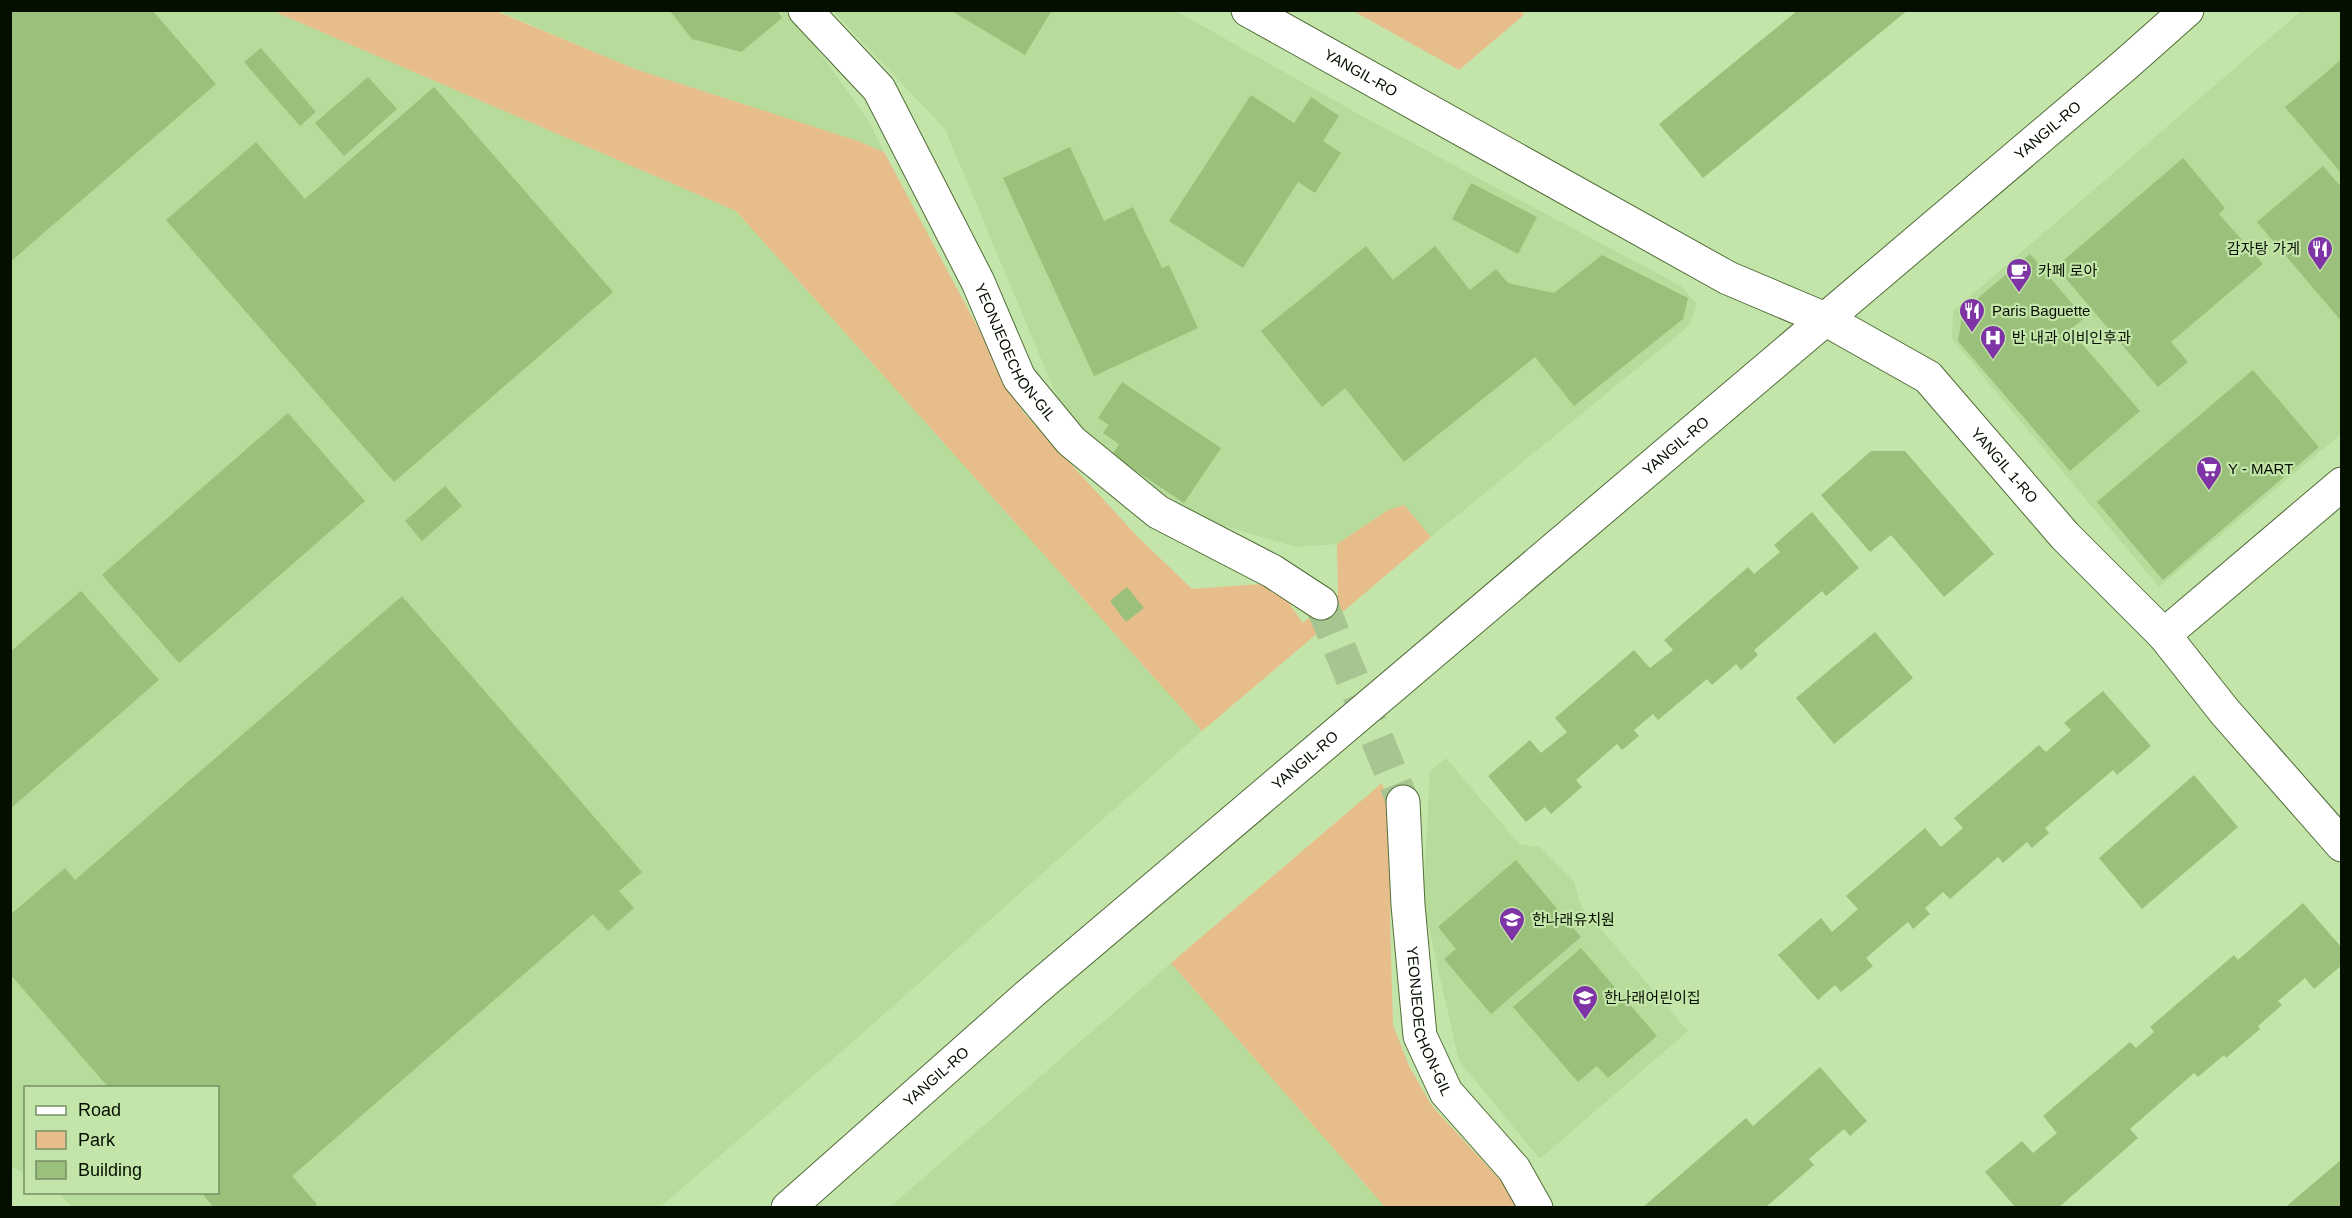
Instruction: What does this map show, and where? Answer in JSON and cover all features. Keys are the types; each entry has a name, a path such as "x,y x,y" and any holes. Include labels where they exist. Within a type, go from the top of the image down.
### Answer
{"street":[{"name":"YEONJEOECHON-GIL","path":"805,10 879,89 978,282 1019,378 1071,441 1158,512 1272,571 1321,603"},
{"name":"YANGIL-RO","path":"1248,10 1728,278 1825,319"},
{"name":"YANGIL-RO","path":"788,1208 1032,992 2116,73 2187,10"},
{"name":"YANGIL 1-RO","path":"1825,319 1928,377 2065,536 2164,635 2225,712 2342,845"},
{"path":"2164,635 2342,484"},
{"name":"YEONJEOECHON-GIL","path":"1403,802 1408,905 1420,1036 1446,1092 1514,1170 1536,1208"}],"shaded area":[{"path":"506,10 786,11 804,31 869,121 884,152 858,141 635,69 503,13"},
{"path":"10,11 273,11 736,211 1202,731 863,1033 660,1207 72,1207 60,1194 219,1194 219,1086 24,1086 24,1173 11,1166"},
{"path":"833,11 1176,11 1362,116 1681,286 1697,304 1690,325 1431,537 1404,506 1388,510 1337,544 1296,547 1190,516 1103,456 1057,397 945,129"},
{"path":"2301,11 2341,11 2341,434 2159,587 1952,339 1953,311"},
{"path":"1446,758 1519,844 1540,847 1574,881 1581,906 1688,1031 1540,1159 1459,1061 1423,903 1430,771"},
{"path":"1171,963 1385,1207 890,1207 899,1199"}],"green space":[{"path":"1357,10 1521,10 1524,15 1459,70 1355,12"},
{"path":"273,11 496,11 635,69 858,141 884,152 1023,412 1136,535 1192,589 1261,584 1284,596 1303,623 1338,595 1337,544 1388,510 1404,505 1431,537 1202,731 736,211"},
{"path":"1382,783 1393,819 1390,918 1393,1025 1409,1066 1432,1106 1525,1207 1385,1207 1171,963"}],"building":[{"path":"10,10 152,10 216,84 10,262"},
{"path":"669,10 777,10 782,18 741,52 692,39"},
{"path":"950,10 1052,10 1025,55"},
{"path":"1798,10 1908,10 1703,178 1659,124"},
{"path":"261,48 316,112 300,126 244,62"},
{"path":"2342,59 2342,174 2285,107"},
{"path":"368,77 397,109 344,156 315,123"},
{"path":"434,87 613,292 394,482 166,220 256,142 305,199"},
{"path":"1251,95 1294,123 1311,97 1339,116 1323,141 1341,153 1315,193 1298,182 1243,268 1169,221"},
{"path":"1070,147 1104,221 1133,207 1162,268 1169,265 1198,328 1094,376 1003,178"},
{"path":"2183,158 2225,208 2219,214 2263,264 2171,342 2188,362 2158,387 2056,267"},
{"name":"감자탕 가게","path":"2323,166 2342,188 2342,322 2257,222"},
{"path":"1471,183 1537,217 1518,254 1452,219"},
{"path":"1366,246 1393,280 1435,246 1470,290 1496,269 1508,283 1554,293 1602,255 1688,298 1683,319 1574,406 1535,357 1404,462 1345,388 1322,407 1261,331"},
{"path":"2030,254 2084,318 2070,330 2140,411 2070,471 1958,341 1963,311"},
{"path":"2253,370 2319,447 2163,580 2097,502"},
{"path":"1122,382 1221,448 1184,503 1112,455 1119,444 1103,433 1109,425 1098,418"},
{"path":"288,413 365,501 179,663 102,575"},
{"path":"1871,451 1905,451 1994,554 1944,597 1891,535 1870,552 1821,495"},
{"path":"445,486 462,506 422,541 405,521"},
{"path":"1812,512 1859,568 1826,596 1822,591 1754,650 1758,655 1741,670 1736,664 1712,685 1707,679 1658,720 1653,714 1634,730 1639,736 1622,750 1617,744 1576,780 1582,787 1551,814 1545,807 1526,822 1488,776 1530,740 1541,753 1567,732 1555,718 1634,650 1650,668 1673,650 1664,640 1748,567 1754,574 1780,552 1774,545"},
{"path":"1127,587 1144,608 1126,622 1110,601"},
{"path":"81,591 159,680 10,809 10,652"},
{"path":"402,596 642,872 619,891 634,908 608,931 593,914 292,1176 317,1204 313,1208 261,1208 259,1205 256,1208 214,1208 203,1194 219,1194 219,1086 107,1086 10,974 10,915 65,868 75,880"},
{"path":"1875,632 1913,678 1834,744 1796,698"},
{"path":"2103,691 2151,746 2117,775 2113,770 2045,828 2049,833 2032,848 2027,842 2003,863 1998,857 1950,899 1943,892 1925,908 1930,914 1913,929 1908,922 1866,958 1873,966 1841,992 1835,985 1818,1000 1778,955 1821,918 1832,932 1858,909 1846,896 1925,828 1941,847 1963,828 1954,818 2039,745 2046,752 2071,730 2064,723"},
{"path":"2194,775 2238,827 2142,909 2099,858"},
{"name":"한나래유치원","path":"1516,860 1581,937 1491,1014 1444,959 1456,949 1438,927"},
{"path":"2303,903 2342,948 2342,965 2314,989 2305,978 2278,1001 2282,1005 2258,1026 2260,1029 2226,1058 2224,1055 2198,1077 2194,1073 2130,1129 2138,1138 2058,1208 2016,1208 1985,1172 2022,1141 2033,1153 2057,1133 2043,1116 2130,1042 2136,1048 2154,1032 2150,1027 2234,955 2238,960"},
{"name":"한나래어린이집","path":"1581,948 1657,1036 1608,1078 1597,1066 1578,1082 1513,1007"},
{"path":"1820,1067 1867,1121 1850,1136 1844,1129 1809,1159 1814,1165 1765,1208 1642,1208 1746,1118 1753,1126"},
{"path":"2342,1159 2342,1208 2285,1208 2296,1198"}],"tunnel":[{"path":"1321,603 1403,802"}],"place":[{"name":"감자탕 가게","path":"2320,272"},
{"name":"카페 로아","path":"2019,294"},
{"name":"Paris Baguette","path":"1972,334"},
{"name":"반 내과 이비인후과","path":"1993,361"},
{"name":"Y - MART","path":"2209,492"},
{"name":"한나래유치원","path":"1512,943"},
{"name":"한나래어린이집","path":"1585,1021"}]}
